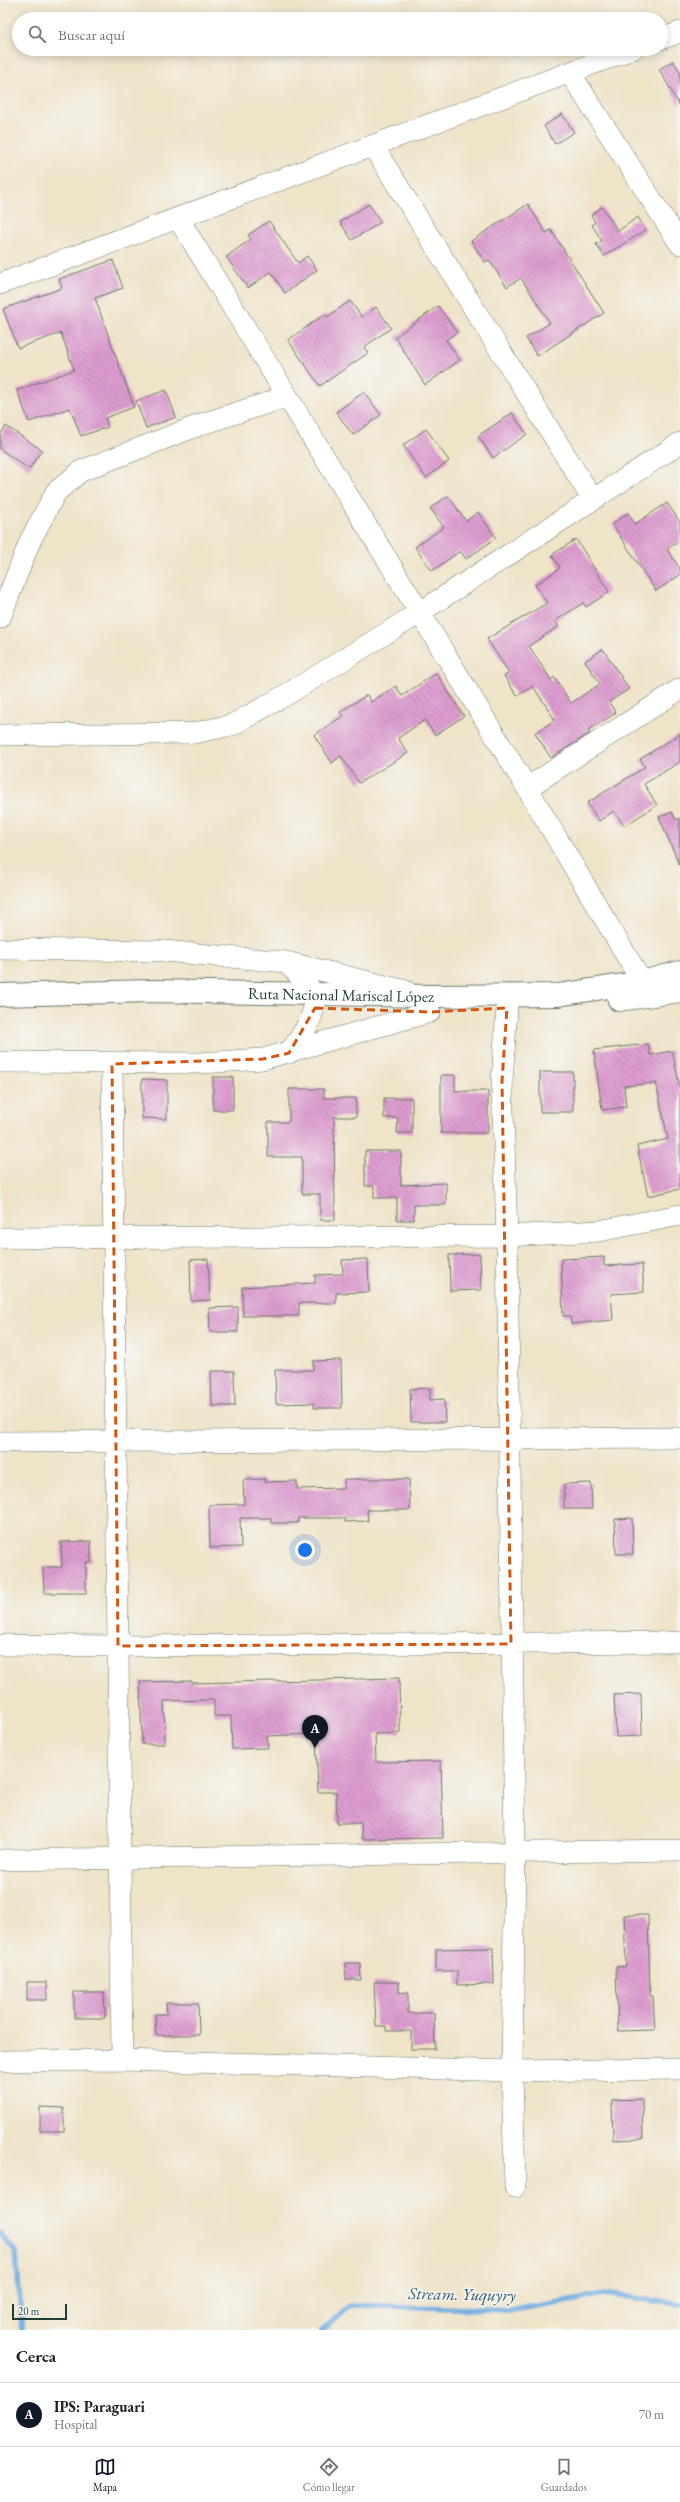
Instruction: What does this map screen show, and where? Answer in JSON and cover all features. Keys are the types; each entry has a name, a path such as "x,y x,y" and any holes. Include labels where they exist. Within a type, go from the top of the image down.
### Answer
{"highway":[{"name":"Ruta Nacional Mariscal López","path":"430,1004 558,995 642,982 680,972"},
{"name":"Ruta Nacional Mariscal López","path":"0,995 150,991 313,1001 508,1008 593,1004 680,991"},
{"name":"Ruta Nacional Mariscal López","path":"0,1010 313,1001"}],"street":[{"path":"668,36 680,32"},
{"path":"0,284 615,56"},
{"path":"570,73 680,244"},
{"path":"373,146 593,500"},
{"path":"178,218 286,397 527,788 642,982"},
{"path":"0,618 30,541 56,492 81,471 202,424 286,397"},
{"path":"0,735 194,733 232,725 286,695 419,613 680,444"},
{"path":"527,788 680,689"},
{"path":"0,950 164,951 286,962 430,1004"},
{"path":"286,962 313,1001 301,1037 289,1053"},
{"path":"0,1062 112,1064 200,1063 263,1059 289,1053 430,1004"},
{"path":"508,1008 502,1081 507,1236 508,1439 515,1853 512,2071 515,2187"},
{"path":"112,1064 122,2060"},
{"path":"0,1238 507,1236 599,1231 680,1215"},
{"path":"0,1442 680,1438"},
{"path":"0,1645 118,1646 680,1642"},
{"path":"0,1860 680,1850"},
{"path":"0,2061 122,2060 512,2071 680,2069"}],"highlighted area":[{"path":"315,1008 430,1012 507,1008 502,1081 511,1644 118,1646 112,1064 263,1059 289,1053"}],"building":[{"path":"673,61 680,72 680,106 659,69"},
{"path":"562,114 574,132 555,144 544,126"},
{"path":"369,204 381,222 352,240 340,222"},
{"path":"528,204 546,233 551,230 604,313 537,356 526,338 550,323 521,278 507,287 489,260 485,262 471,241"},
{"path":"602,207 618,231 638,217 646,230 604,256 596,244 602,241 592,225 595,222 591,215"},
{"path":"269,221 298,263 307,256 317,270 285,293 271,272 248,288 226,257 251,239 248,235"},
{"path":"113,260 123,288 95,298 134,407 105,418 108,427 81,436 70,408 29,422 17,390 74,370 61,333 18,348 3,309 62,288 59,279"},
{"path":"350,301 362,317 376,307 391,328 364,347 368,353 320,386 288,340 325,314 327,317"},
{"path":"438,306 457,332 446,340 460,360 425,385 395,337"},
{"path":"166,390 176,417 146,428 136,401"},
{"path":"364,392 381,415 353,435 336,412"},
{"path":"512,413 527,434 493,458 478,436"},
{"path":"6,426 42,450 29,469 0,449 0,435"},
{"path":"426,429 449,461 426,478 403,445"},
{"path":"448,496 466,521 478,512 496,538 466,559 460,551 432,571 415,547 444,527 430,508"},
{"path":"667,503 680,522 680,541 667,549 680,569 680,575 656,591 612,524 628,513 635,524"},
{"path":"576,539 609,592 586,607 583,603 555,621 559,626 529,646 551,680 554,677 571,703 600,684 585,661 603,649 629,689 609,702 616,713 588,730 590,733 551,758 535,733 555,720 533,686 517,696 504,676 509,673 487,639 547,603 535,585 560,568 552,555"},
{"path":"436,673 464,716 435,735 425,720 398,738 408,753 359,783 341,756 332,763 314,735 343,716 340,712 367,695 371,702 396,686 402,696"},
{"path":"680,734 680,762 644,784 657,805 624,826 614,811 599,821 587,803 645,767 640,759"},
{"path":"672,812 676,820 680,818 679,864 659,817"},
{"path":"648,1044 650,1055 672,1051 680,1088 680,1189 648,1196 637,1146 668,1139 656,1083 624,1086 626,1107 602,1110 594,1050"},
{"path":"540,1072 573,1072 573,1112 540,1112"},
{"path":"441,1075 455,1075 455,1091 488,1091 488,1133 441,1133"},
{"path":"213,1077 233,1077 233,1110 213,1110"},
{"path":"142,1079 167,1080 167,1119 142,1118"},
{"path":"289,1089 324,1089 324,1098 356,1098 356,1117 334,1117 335,1220 320,1220 320,1194 302,1194 302,1157 268,1157 268,1122 289,1122"},
{"path":"384,1098 412,1098 412,1133 397,1133 398,1118 384,1118"},
{"path":"365,1151 401,1151 401,1185 446,1183 446,1205 414,1205 414,1220 397,1220 397,1198 374,1198 374,1186 365,1186"},
{"path":"480,1254 481,1290 450,1291 449,1255"},
{"path":"604,1257 604,1266 642,1264 644,1292 611,1294 613,1320 571,1324 570,1316 563,1316 561,1259"},
{"path":"208,1259 210,1300 191,1301 190,1260"},
{"path":"368,1259 369,1292 336,1293 336,1303 299,1303 299,1316 243,1316 242,1287 315,1283 315,1275 343,1274 342,1260"},
{"path":"238,1307 238,1332 210,1332 209,1308"},
{"path":"341,1360 342,1408 314,1408 314,1403 276,1404 275,1370 313,1370 313,1361"},
{"path":"211,1371 234,1371 235,1406 212,1406"},
{"path":"430,1388 430,1400 444,1399 445,1422 411,1422 410,1389"},
{"path":"265,1479 265,1482 297,1481 297,1489 344,1488 344,1479 409,1479 410,1510 367,1510 368,1521 345,1522 345,1518 298,1518 298,1523 271,1523 271,1518 240,1518 241,1547 210,1548 209,1505 244,1504 243,1480"},
{"path":"591,1483 592,1509 564,1509 564,1484"},
{"path":"632,1518 633,1554 616,1554 615,1519"},
{"path":"91,1541 91,1562 86,1562 86,1593 44,1593 43,1567 62,1567 61,1542"},
{"path":"399,1678 400,1733 375,1734 376,1762 441,1761 443,1838 362,1839 361,1823 337,1823 336,1792 318,1792 316,1734 267,1736 268,1748 232,1749 231,1716 214,1716 214,1700 164,1701 165,1744 142,1744 140,1682 192,1681 192,1683"},
{"path":"641,1694 642,1736 616,1737 614,1695"},
{"path":"624,1915 648,1915 650,1996 653,1996 655,2030 618,2031 616,1967 626,1966"},
{"path":"493,1948 494,1984 457,1985 457,1971 436,1971 436,1949"},
{"path":"345,1963 360,1963 361,1980 346,1980"},
{"path":"27,1982 47,1982 47,2000 27,2000"},
{"path":"374,1982 399,1982 399,1993 408,1992 408,2013 434,2013 435,2049 411,2049 411,2031 386,2031 386,2026 376,2026"},
{"path":"74,1992 104,1992 105,2018 74,2018"},
{"path":"166,2003 198,2003 199,2035 156,2035 155,2014 167,2014"},
{"path":"642,2099 643,2139 613,2140 612,2100"},
{"path":"40,2107 64,2108 64,2131 40,2131"}],"waterway":[{"name":"Stream. Yuquyry","path":"0,2234 16,2252 22,2330"},
{"name":"Stream. Yuquyry","path":"323,2330 350,2305 514,2310 604,2294 680,2304"}],"place":[{"name":"IPS: Paraguari","path":"315,1748"}]}
